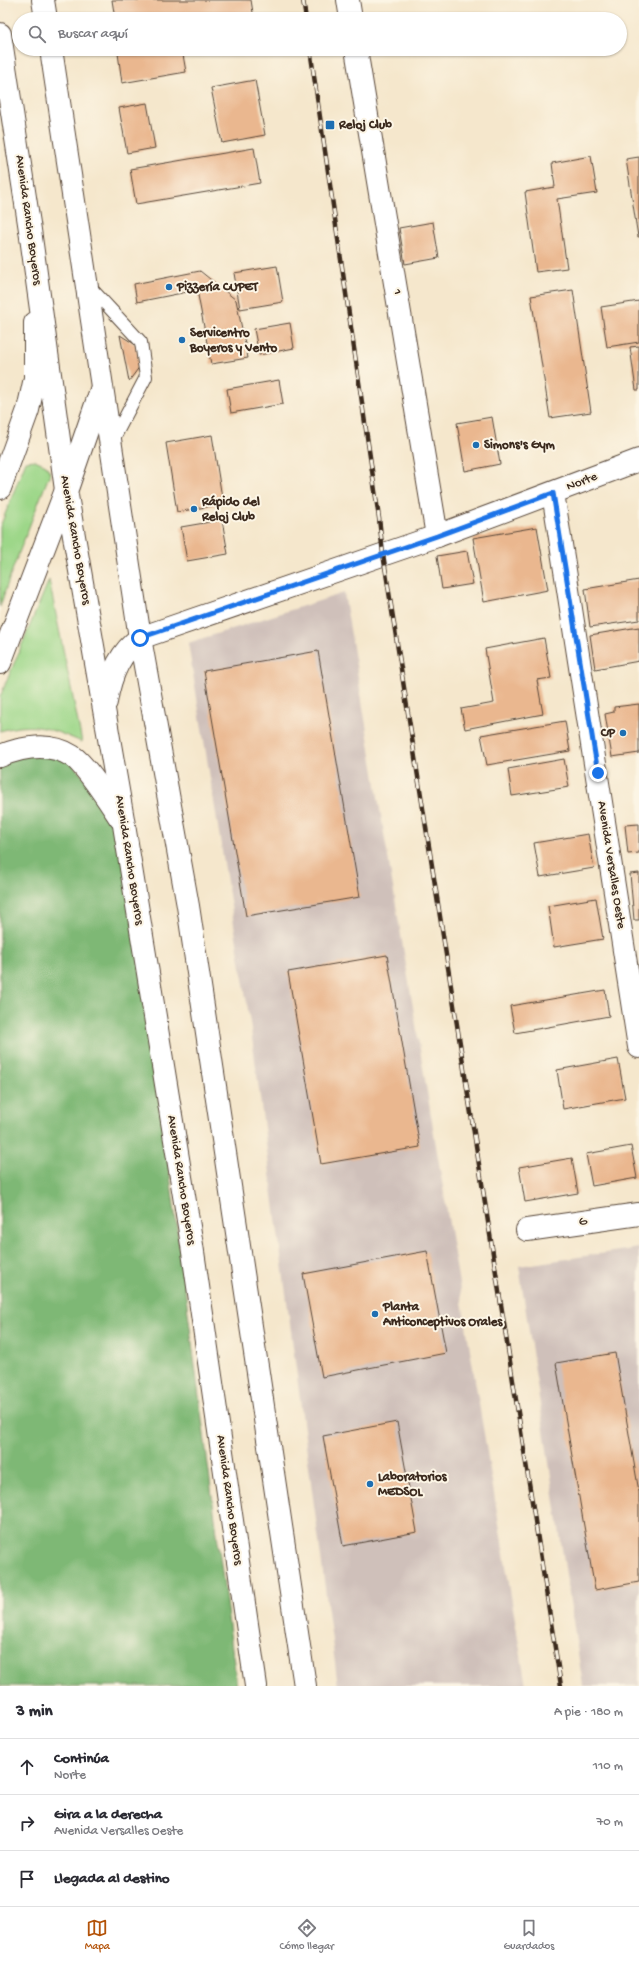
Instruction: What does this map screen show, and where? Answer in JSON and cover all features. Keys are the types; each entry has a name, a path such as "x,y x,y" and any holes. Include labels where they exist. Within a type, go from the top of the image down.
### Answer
{"main road":[{"path":"43,0 45,12"},
{"path":"348,0 350,12"},
{"name":"Avenida Rancho Boyeros","path":"0,34 33,252 66,490 124,825 193,1252 256,1686"},
{"path":"52,56 140,638 188,906 305,1686"},
{"name":"1","path":"357,56 437,536"},
{"path":"0,488 28,410 34,378 36,349 33,252"},
{"path":"0,664 66,490 102,387"},
{"name":"Norte","path":"140,638 437,536 639,460"},
{"name":"Avenida Versalles Oeste","path":"553,493 639,1047"},
{"path":"104,716 108,690 115,669 127,651 140,638"},
{"path":"0,756 26,748 52,749 72,756 82,765 124,825"},
{"name":"G","path":"528,1230 639,1214"}],"lane":[{"path":"87,283 141,342 146,377 111,444"}],"shaded area":[{"path":"344,593 526,1686 338,1686 250,1022 188,643"},
{"path":"639,1248 639,1686 583,1686 519,1266"}],"green space":[{"path":"35,460 46,465 50,473 10,576 0,607 0,527 26,461"},
{"path":"49,580 82,742 61,733 42,728 23,727 0,731 0,697"},
{"path":"62,752 124,825 237,1686 0,1686 0,758"}],"building":[{"path":"112,0 251,0 253,12 114,12"},
{"path":"118,56 183,56 186,72 122,83"},
{"path":"255,80 265,135 222,143 211,88"},
{"path":"147,103 155,148 127,153 119,108"},
{"path":"254,148 260,183 136,204 130,169"},
{"path":"591,156 597,193 557,199 567,268 536,272 525,192 555,187 552,163"},
{"path":"639,157 639,237 638,237 626,159"},
{"path":"433,222 439,258 405,264 399,228"},
{"path":"277,266 283,302 240,309 234,273"},
{"path":"200,271 236,300 248,358 211,364 197,290 137,302 134,284"},
{"path":"573,290 591,412 550,418 531,296"},
{"path":"639,301 639,342 607,347 601,307"},
{"path":"290,323 294,348 259,355 254,329"},
{"path":"120,335 136,345 140,366 129,381"},
{"path":"639,346 639,390 636,390 630,347"},
{"path":"279,380 283,404 231,413 227,389"},
{"path":"492,417 500,464 465,471 457,423"},
{"path":"212,435 223,504 177,512 166,443"},
{"path":"222,520 228,554 187,561 181,527"},
{"path":"537,527 548,590 484,602 473,538"},
{"path":"467,551 473,584 442,589 437,556"},
{"path":"639,580 639,620 590,627 585,589"},
{"path":"639,627 639,661 595,669 590,635"},
{"path":"544,638 551,678 537,680 543,714 465,729 461,709 494,703 485,649"},
{"path":"318,651 360,897 246,916 204,671"},
{"name":"CP","path":"639,704 639,753 612,757 605,714 614,712 614,707"},
{"path":"565,721 570,751 487,765 481,735"},
{"path":"564,759 569,787 512,796 508,769"},
{"path":"639,824 639,853 628,854 625,825"},
{"path":"588,834 594,868 540,877 534,843"},
{"path":"639,873 639,920 634,920 630,874"},
{"path":"596,898 603,939 554,947 548,906"},
{"path":"387,955 420,1147 321,1164 288,972"},
{"path":"605,990 609,1016 515,1033 510,1006"},
{"path":"618,1059 625,1098 563,1109 557,1070"},
{"path":"631,1146 637,1178 592,1186 586,1154"},
{"path":"572,1158 578,1193 525,1202 519,1167"},
{"name":"Planta Anticonceptivos Orales","path":"427,1251 446,1353 322,1377 303,1274"},
{"path":"615,1353 639,1492 639,1582 595,1590 556,1363"},
{"name":"Laboratorios MEDSOL","path":"397,1422 417,1532 343,1546 323,1436"}],"railway":[{"path":"303,0 305,12"},
{"path":"311,56 383,554 561,1686"}],"place":[{"name":"Reloj Club","path":"330,125"},
{"name":"Pizzería CUPET","path":"169,287"},
{"name":"Servicentro Boyeros y Vento","path":"182,340"},
{"name":"Simons's Gym","path":"476,445"},
{"name":"Rápido del Reloj Club","path":"194,509"},
{"name":"CP","path":"623,733"},
{"name":"Planta Anticonceptivos Orales","path":"375,1314"},
{"name":"Laboratorios MEDSOL","path":"370,1484"}],"route":[{"path":"140,638 437,536 553,493 598,773"}]}
